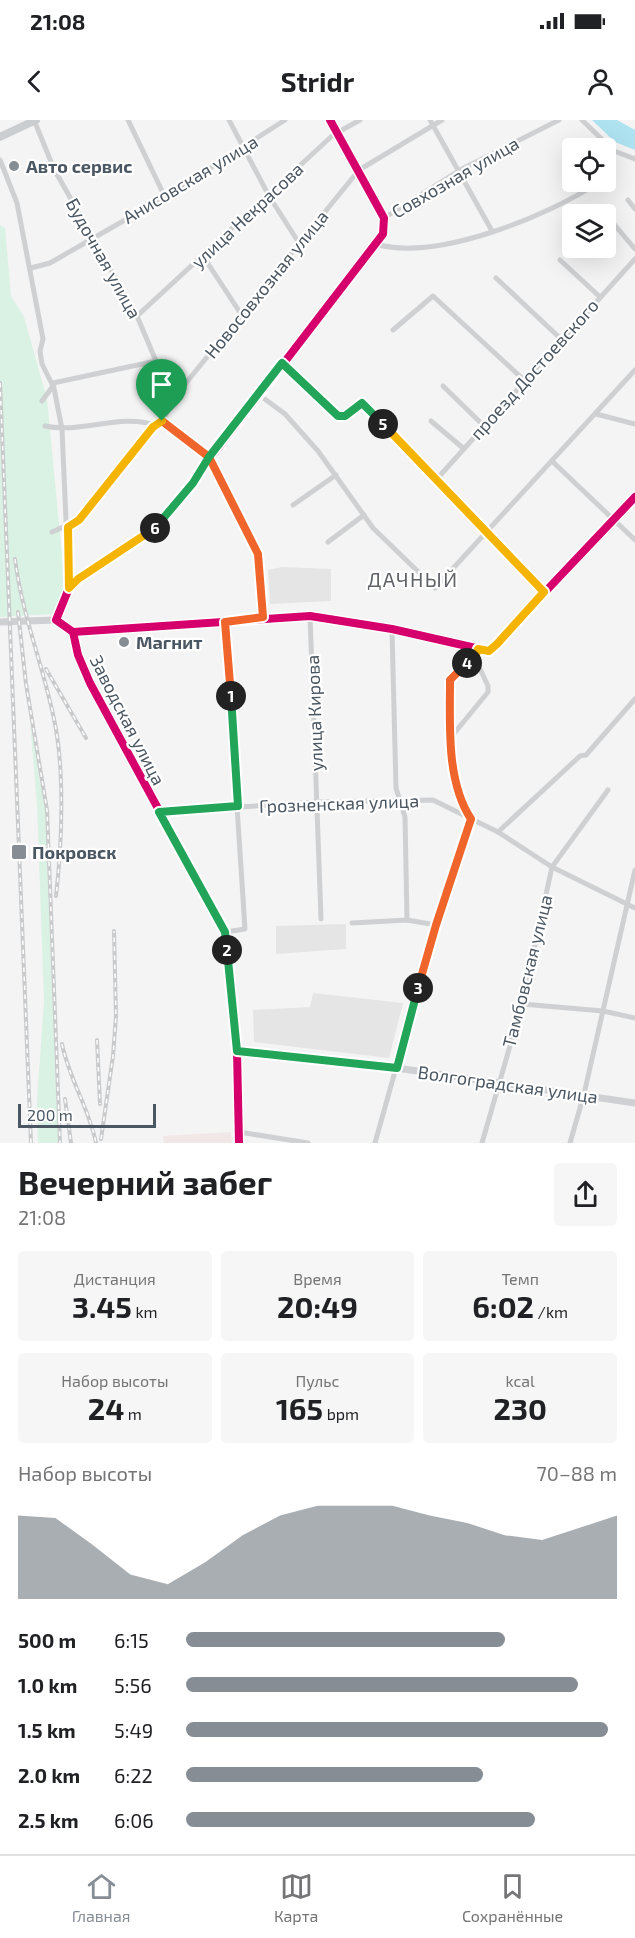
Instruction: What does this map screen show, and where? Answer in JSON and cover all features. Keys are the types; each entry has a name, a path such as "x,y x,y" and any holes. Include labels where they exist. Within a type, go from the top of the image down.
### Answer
{"main road":[{"path":"0,136 35,120"}],"street":[{"name":"Будочная улица","path":"35,120 54,169 137,316 156,361 177,394"},
{"path":"128,120 165,196"},
{"path":"229,120 269,196 299,243"},
{"name":"Анисовская улица","path":"30,268 50,263 244,148 285,120"},
{"path":"330,120 384,218"},
{"name":"улица Некрасова","path":"137,316 336,133 360,120"},
{"name":"Новосовхозная улица","path":"162,421 177,394 359,170 432,123 442,120"},
{"name":"Совхозная улица","path":"69,588 158,525 193,483 209,457 258,393 376,244 383,234 384,218 460,170 559,120"},
{"path":"582,120 614,151 633,160"},
{"path":"432,123 492,231"},
{"path":"0,160 17,203 43,339 40,351 42,364 53,383 62,429 69,588 56,620"},
{"path":"376,244 400,250 462,240 544,211 580,192"},
{"path":"628,201 635,209"},
{"path":"616,225 635,249"},
{"path":"203,256 241,314"},
{"name":"проезд Достоевского","path":"435,481 483,425 635,259"},
{"path":"560,260 600,297"},
{"path":"496,278 561,339"},
{"path":"393,330 433,296 524,380"},
{"path":"53,383 156,361"},
{"path":"282,363 338,416 345,416 360,404 365,404 435,481 488,532 544,592"},
{"path":"258,393 285,414 318,451 364,515 399,555 435,588 634,372"},
{"path":"42,401 52,390 53,383"},
{"path":"443,386 483,425"},
{"path":"597,414 635,424"},
{"path":"45,426 62,429 142,421 155,425"},
{"path":"52,532 68,527 79,520 155,425 162,421 209,457 258,554 263,617"},
{"path":"431,421 463,448"},
{"path":"553,462 635,540"},
{"path":"293,505 336,475"},
{"path":"0,622 56,620 73,632 225,622 263,617 310,616 392,629 489,651 635,498"},
{"path":"328,542 364,515"},
{"name":"улица Кирова","path":"310,616 321,918"},
{"path":"225,622 245,929 225,932 237,1051 239,1143"},
{"path":"392,629 396,788 405,817 407,920"},
{"name":"Заводская улица","path":"73,632 84,671 225,932"},
{"path":"375,1143 436,925 471,819 463,806 459,789 452,736 450,680 475,658 478,649"},
{"path":"452,736 488,692 488,686 475,658"},
{"path":"498,832 580,756 586,755 635,699"},
{"path":"552,867 608,790"},
{"name":"Грозненская улица","path":"159,812 318,802 433,800 498,832 552,867 635,908"},
{"name":"Тамбовская улица","path":"482,1143 522,1004 552,867"},
{"path":"570,1143 584,1094 635,870"},
{"path":"352,923 407,920 436,925"},
{"path":"522,1004 603,1011 635,1018"},
{"name":"Волгоградская улица","path":"237,1051 397,1068 635,1103"},
{"path":"239,1132 308,1143"}],"shaded area":[{"path":"282,567 331,569 331,601 270,604 268,570"},
{"path":"346,924 346,949 276,954 276,926"},
{"path":"313,993 403,1003 389,1058 254,1042 253,1010 310,1007"},
{"path":"231,1132 232,1143 164,1143 163,1136"}],"green space":[{"path":"0,225 5,228 11,296 24,317 47,399 65,587 52,614 0,617"},
{"path":"30,721 45,810 58,1143 38,1143 37,1100 44,1001 37,804"}],"water":[{"path":"592,120 617,120 635,130 635,150 616,142 616,138 611,138"}],"railway":[{"path":"0,383 31,1143"},
{"path":"15,559 22,600 54,719 60,761 60,854 56,896"},
{"path":"18,612 26,684 47,810 60,1143"},
{"path":"46,669 86,738"},
{"path":"101,1139 113,1056 116,1016 114,931"},
{"path":"97,1040 100,1104"},
{"path":"62,1044 96,1143"},
{"path":"65,1099 71,1143"}],"cycle path":[{"path":"239,1143 237,1051 225,932 90,683 78,655 73,632 56,620 69,588 78,579 145,536 170,511 383,234 384,218 330,120"},
{"path":"73,632 310,616 392,629 489,651 635,497"}],"place":[{"name":"Авто сервис","path":"14,166"},
{"name":"Магнит","path":"124,642"},
{"name":"Покровск","path":"19,852"}],"district":[{"name":"ДАЧНЫЙ","path":"413,579"}],"route":[{"path":"162,421 153,427 79,520 68,527 69,588 78,579 145,536 158,525 193,483 209,457 282,363 340,417 345,416 362,403 368,406 435,481 488,532 544,592 497,644 489,651 478,649 475,658 450,680 455,772 463,806 471,819 436,925 397,1068 237,1051 225,932 159,812 238,806 225,622 263,617 261,562 209,457 162,421"}]}
